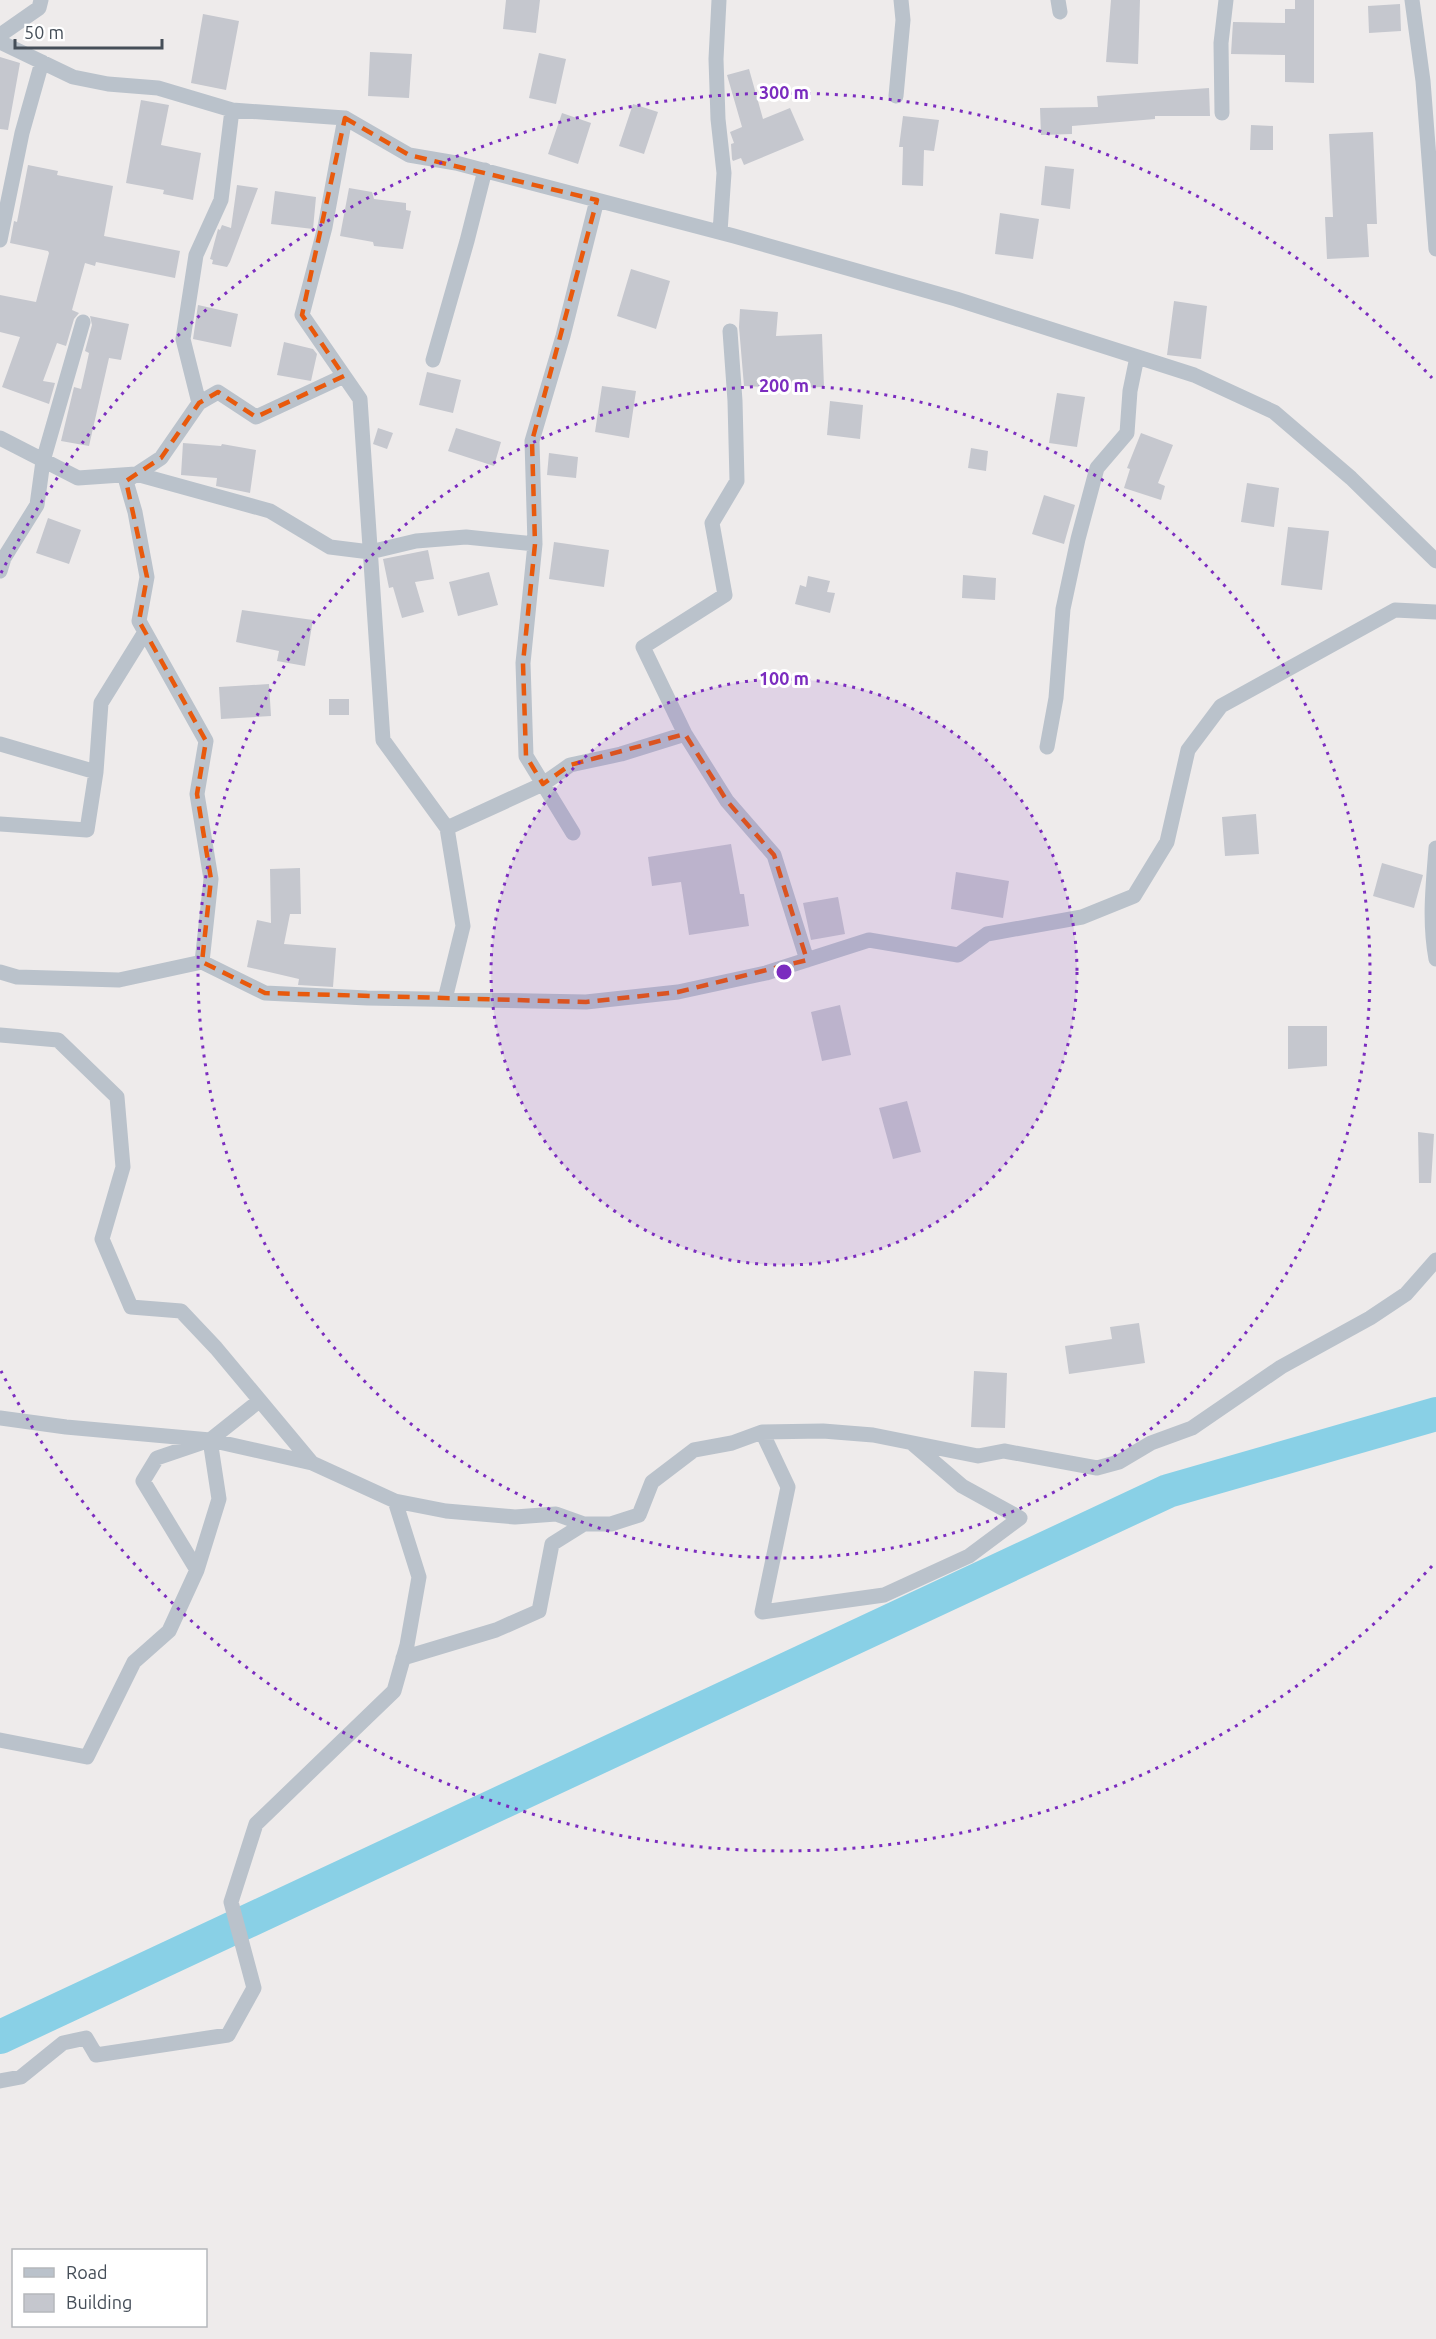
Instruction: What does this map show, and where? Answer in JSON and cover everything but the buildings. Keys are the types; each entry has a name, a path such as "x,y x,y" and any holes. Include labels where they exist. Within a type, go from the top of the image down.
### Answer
{"street":[{"path":"0,35 39,8 41,0"},
{"path":"719,0 716,59 724,172 720,232"},
{"path":"896,96 903,20 901,0"},
{"path":"1222,113 1221,43 1226,0"},
{"path":"1412,0 1431,123 1436,249"},
{"path":"0,42 73,76 108,84 159,88 232,110 345,118 409,155 485,170 720,232 956,299 1194,375 1274,412 1352,478 1436,561"},
{"path":"0,240 22,133 42,62"},
{"path":"199,403 183,339 196,255 221,200 232,110"},
{"path":"345,118 325,227 302,315 360,399 383,740 447,828 463,926 446,999"},
{"path":"433,360 485,170"},
{"path":"573,833 526,756 523,663 535,544 532,441 563,336 597,200"},
{"path":"0,572 4,558 37,505 43,461 83,322"},
{"path":"730,331 737,481 712,523 725,595 643,647 685,734 727,801 774,855 807,960"},
{"path":"1047,747 1056,698 1063,609 1078,539 1097,468 1127,434 1130,391 1137,357"},
{"path":"202,962 211,879 197,794 206,741 139,621 147,578 135,512 126,481 161,458 199,403 218,392 256,417 344,376"},
{"path":"0,438 78,478 136,474 270,511 330,547 370,552 416,542 466,537 535,544"},
{"path":"0,972 16,977 119,980 202,962 265,993 586,1002 678,992 766,973 869,940 958,955 987,934 1082,917 1134,896 1167,842 1188,750 1221,706 1395,610 1436,612"},
{"path":"0,824 87,830 96,772 101,703 145,632"},
{"path":"447,828 543,784 570,765 621,754 685,734"},
{"path":"0,744 96,772"},
{"path":"1436,849 1436,875 1430,912 1436,958"},
{"path":"0,1035 58,1040 117,1097 123,1167 102,1239 131,1307 181,1311 216,1348 312,1463"},
{"path":"0,1418 66,1427 210,1440 312,1463 395,1502 446,1511 515,1517 556,1514 584,1524 611,1524 639,1515 652,1482 694,1450 732,1443 762,1432 823,1431 873,1435 978,1456 1004,1451 1097,1468 1119,1462 1151,1443 1192,1428 1281,1367 1370,1318 1406,1294 1436,1260"},
{"path":"196,1570 143,1481 157,1458 210,1440 259,1401"},
{"path":"762,1432 788,1487 762,1612 884,1595 969,1556 1020,1518 962,1486 911,1443"},
{"path":"0,1740 87,1757 134,1662 169,1631 196,1570 219,1499 210,1440"},
{"path":"0,2080 21,2077 63,2043 86,2038 96,2055 228,2035 254,1988 231,1902 256,1824 394,1691 404,1658 419,1577 395,1502"},
{"path":"404,1658 496,1630 539,1611 552,1544 584,1524"}],"highlighted area":[{"path":"345,118 409,155 597,200 532,441 535,544 523,663 526,756 543,784 570,765 685,734 727,801 774,855 807,960 678,992 586,1002 265,993 202,962 211,879 197,794 206,741 139,621 147,577 126,481 161,458 199,403 218,392 256,417 344,376 302,315"}],"waterway":[{"path":"0,2037 1168,1491 1436,1414"}]}
